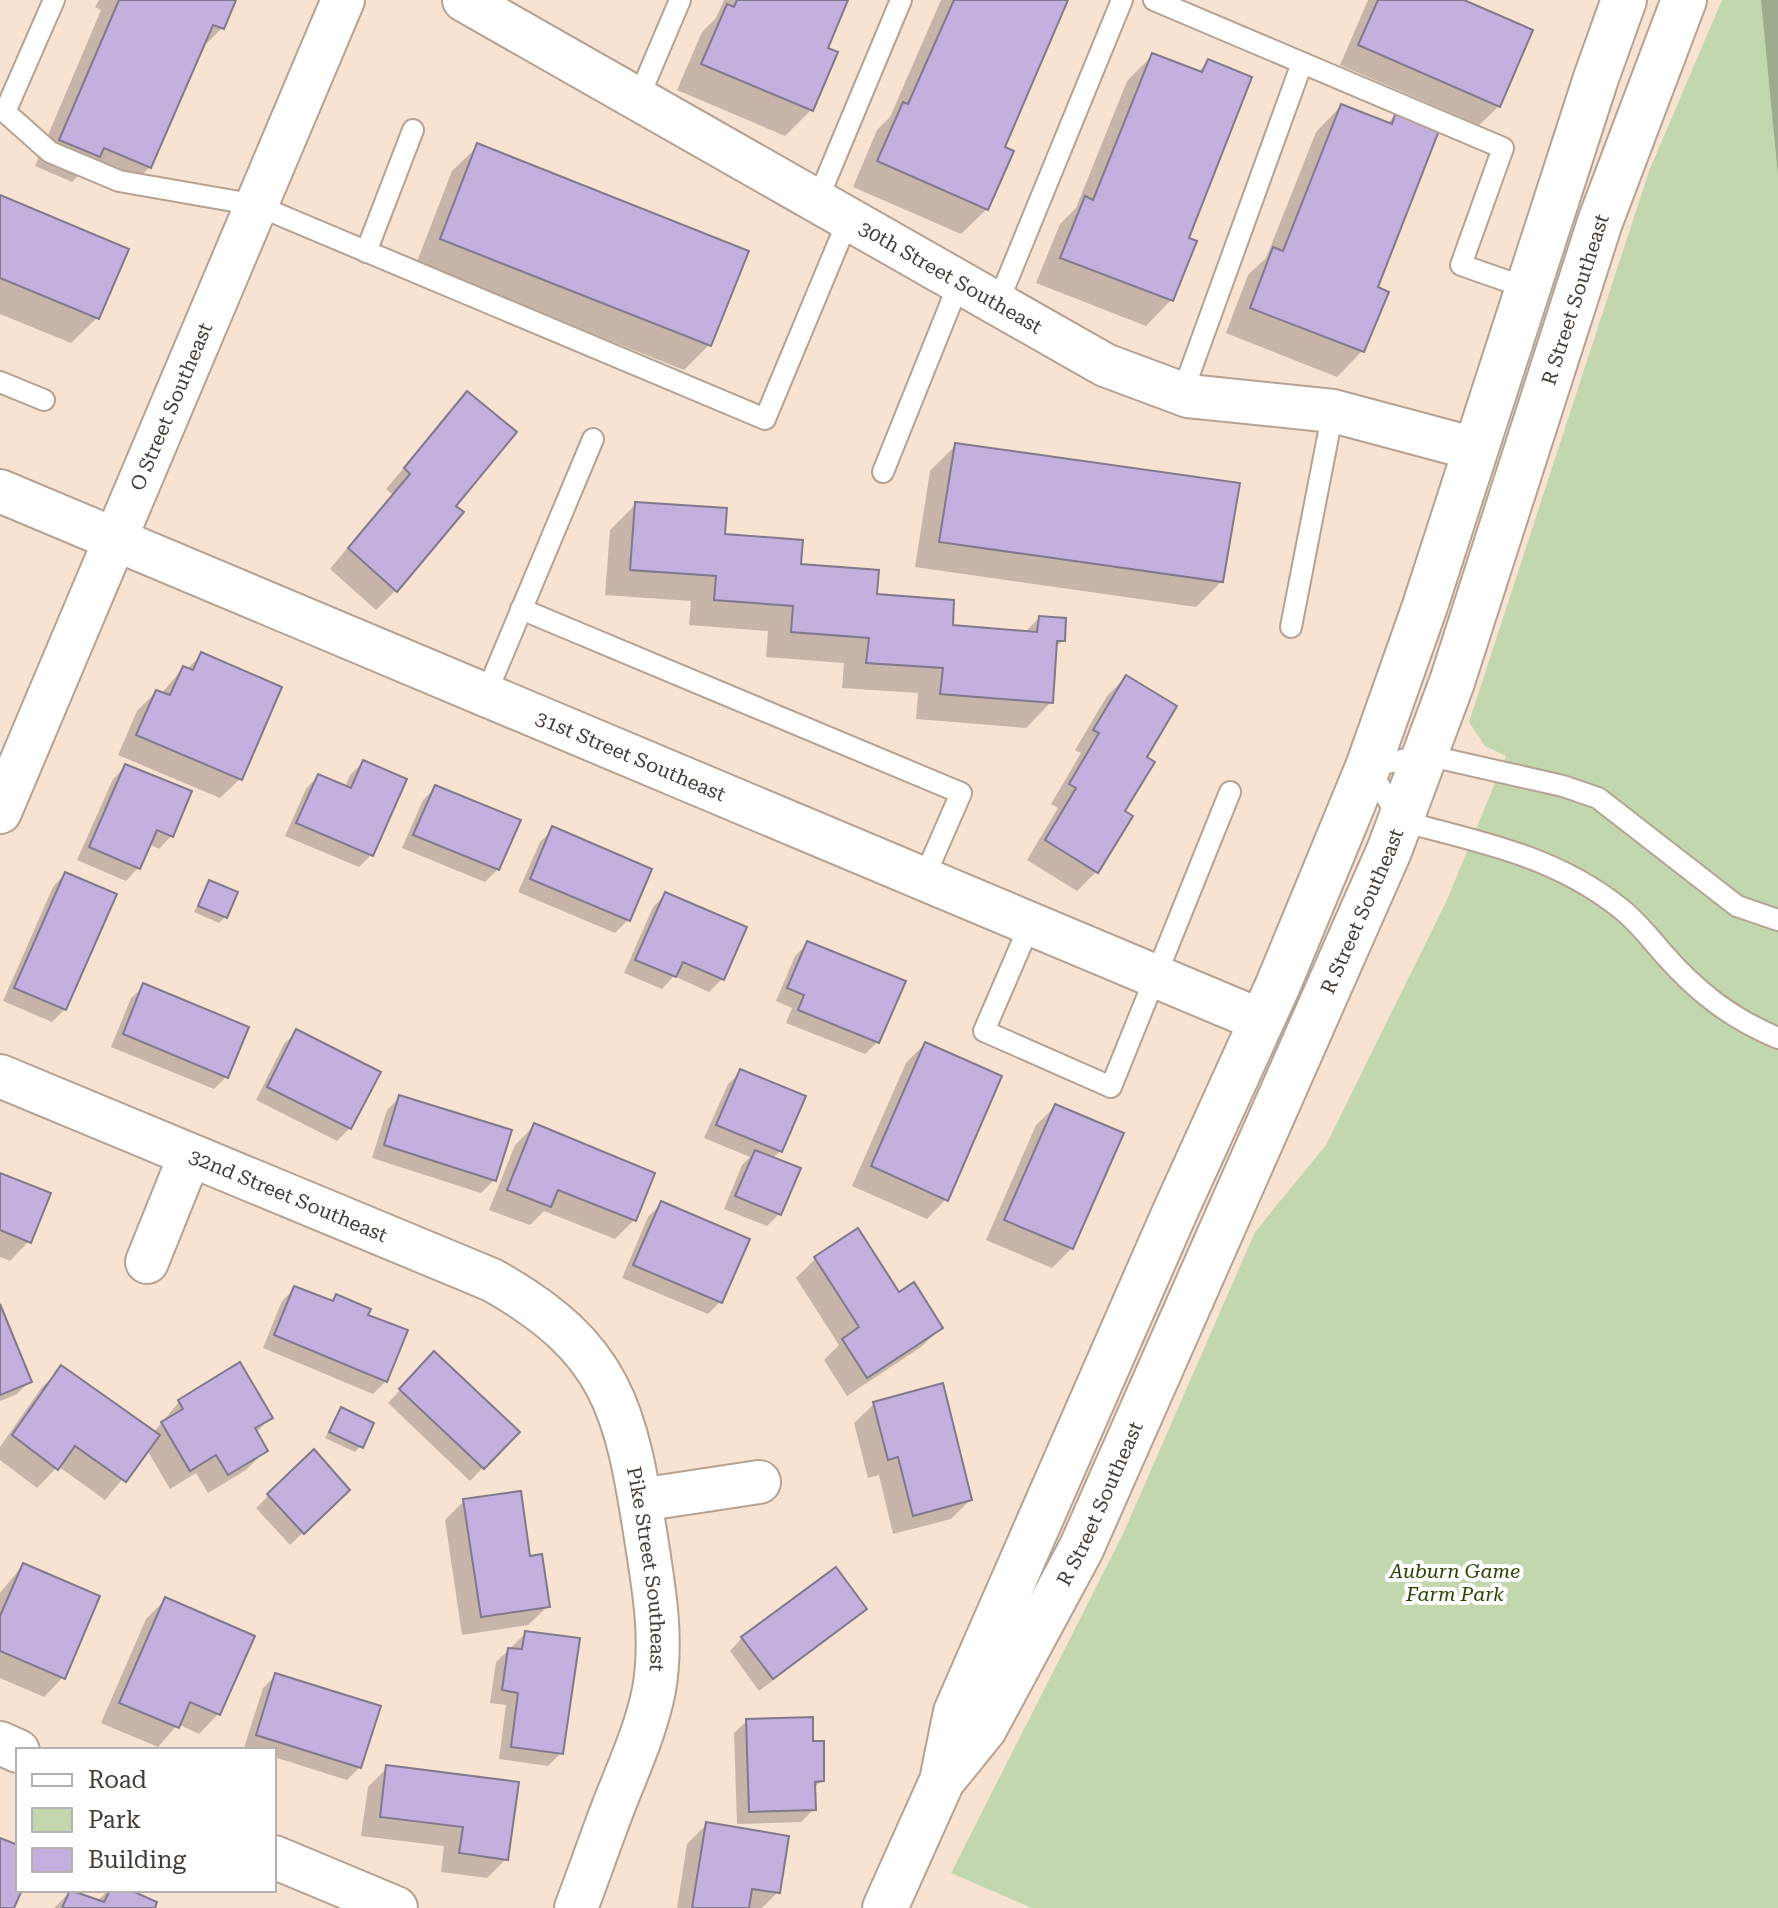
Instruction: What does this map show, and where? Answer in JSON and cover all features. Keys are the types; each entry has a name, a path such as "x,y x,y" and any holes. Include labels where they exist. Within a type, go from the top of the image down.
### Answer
{"street":[{"name":"O Street Southeast","path":"0,812 343,0"},
{"name":"30th Street Southeast","path":"464,0 1105,365 1182,394 1226,403 1333,411 1475,449"},
{"name":"R Street Southeast","path":"942,1781 984,1729 1081,1549 1285,1092 1401,821 1426,755 1600,222 1684,0"},
{"name":"R Street Southeast","path":"885,1908 942,1781 956,1712 1262,1021 1368,767 1475,449 1616,3"},
{"name":"31st Street Southeast","path":"0,491 1262,1021"},
{"name":"32nd Street Southeast","path":"0,1076 492,1280 524,1298 567,1332"},
{"path":"147,1262 190,1155"},
{"name":"Pike Street Southeast","path":"567,1332 614,1400 629,1436 657,1606 658,1645 653,1692 640,1741 576,1908"},
{"path":"640,1500 759,1482"},
{"path":"276,1858 396,1908"}],"lane":[{"path":"54,0 3,112 50,152 119,181 256,205 765,419 901,0"},
{"path":"638,99 680,0"},
{"path":"997,305 1122,0"},
{"path":"1154,0 1503,148 1461,265 1527,288"},
{"path":"1182,394 1302,63"},
{"path":"366,252 413,130"},
{"path":"883,472 959,283"},
{"path":"0,382 44,400"},
{"path":"1291,627 1333,411"},
{"path":"486,694 593,439"},
{"path":"521,609 961,793 924,878"},
{"path":"1778,920 1737,906 1598,798 1563,786 1426,755 1368,767 1401,821 1522,854 1577,878 1622,908 1708,1000 1726,1013 1778,1038"},
{"path":"1031,922 984,1031 1111,1087 1230,792"}],"green space":[{"name":"Auburn Game Farm Park","path":"1722,0 1778,0 1778,1908 1032,1908 951,1873 1123,1534 1255,1232 1326,1145 1447,900 1506,756 1485,746 1469,722 1649,171"}],"building":[{"path":"119,0 236,0 224,29 213,25 151,168 104,148 100,157 59,140"},
{"path":"737,0 848,0 828,48 838,52 813,111 701,64 727,4 734,7"},
{"path":"954,0 1068,0 1005,147 1014,151 988,210 877,161 903,102 908,104"},
{"path":"1378,0 1464,0 1533,30 1500,107 1358,45"},
{"path":"1152,53 1202,72 1208,59 1252,77 1189,238 1197,241 1173,301 1060,258 1085,196 1093,200"},
{"path":"1341,104 1392,124 1396,111 1440,128 1378,287 1389,292 1364,352 1250,308 1273,247 1283,251"},
{"path":"477,143 749,251 711,346 440,239"},
{"path":"0,195 129,249 99,319 0,278"},
{"path":"467,391 517,432 456,506 464,512 397,592 348,548 410,474 404,468"},
{"path":"955,443 1240,483 1223,582 939,542"},
{"path":"635,502 727,508 725,534 803,540 801,564 879,570 877,594 954,600 953,625 1037,632 1039,616 1066,618 1065,641 1057,641 1053,703 940,694 943,668 866,663 869,638 791,632 793,606 714,600 716,576 630,570"},
{"path":"201,652 282,687 242,780 136,735 156,690 170,695 183,666 193,670"},
{"path":"1126,675 1177,706 1147,757 1155,762 1125,811 1133,816 1098,873 1045,840 1076,788 1069,784 1099,733 1093,730"},
{"path":"363,760 407,779 373,856 296,823 318,774 351,788"},
{"path":"125,764 192,791 173,837 157,830 140,869 89,847"},
{"path":"435,785 521,820 499,870 413,835"},
{"path":"552,826 652,869 630,921 530,879"},
{"path":"65,872 117,894 66,1010 14,988"},
{"path":"209,880 238,892 227,918 198,906"},
{"path":"665,892 747,927 724,980 683,962 676,977 635,960"},
{"path":"807,941 906,981 879,1043 798,1010 804,995 787,988"},
{"path":"143,983 249,1027 228,1078 123,1034"},
{"path":"296,1029 381,1072 351,1129 267,1087"},
{"path":"925,1042 1002,1076 948,1201 871,1166"},
{"path":"740,1069 806,1096 782,1152 716,1125"},
{"path":"399,1095 512,1130 496,1181 384,1145"},
{"path":"1055,1104 1124,1133 1073,1249 1004,1220"},
{"path":"534,1123 655,1173 636,1221 558,1190 551,1207 507,1190"},
{"path":"755,1150 801,1168 781,1215 735,1196"},
{"path":"0,1173 51,1193 31,1243 0,1230"},
{"path":"661,1201 750,1239 722,1303 633,1265"},
{"path":"858,1228 899,1292 914,1282 943,1328 867,1378 842,1339 859,1327 814,1257"},
{"path":"294,1286 333,1301 336,1294 371,1309 368,1315 408,1330 387,1382 274,1335"},
{"path":"0,1304 32,1382 0,1395"},
{"path":"434,1351 520,1432 484,1469 399,1389"},
{"path":"240,1362 273,1418 255,1428 268,1451 228,1475 216,1455 190,1471 161,1422 183,1409 178,1400"},
{"path":"61,1365 160,1435 126,1482 75,1446 58,1470 12,1435"},
{"path":"943,1383 972,1500 913,1516 898,1457 888,1460 873,1402"},
{"path":"341,1407 374,1423 363,1448 329,1432"},
{"path":"314,1449 350,1490 304,1534 267,1494"},
{"path":"521,1491 530,1556 542,1554 550,1607 481,1617 463,1499"},
{"path":"23,1563 100,1596 65,1679 0,1651 0,1616"},
{"path":"836,1567 867,1609 773,1679 741,1637"},
{"path":"165,1597 255,1636 220,1715 190,1702 179,1728 119,1703"},
{"path":"525,1631 580,1638 563,1754 511,1747 518,1693 502,1690 508,1648 522,1649"},
{"path":"275,1673 381,1706 361,1768 256,1735"},
{"path":"813,1717 813,1741 824,1741 824,1781 815,1782 816,1810 749,1812 746,1719"},
{"path":"386,1765 519,1782 508,1860 459,1853 463,1827 380,1817"},
{"path":"706,1822 789,1836 780,1893 752,1889 749,1908 692,1908"},
{"path":"0,1838 16,1844 16,1892 21,1892 14,1908 0,1908"},
{"path":"69,1892 104,1902 109,1892 134,1892 157,1902 155,1908 62,1908"}]}
